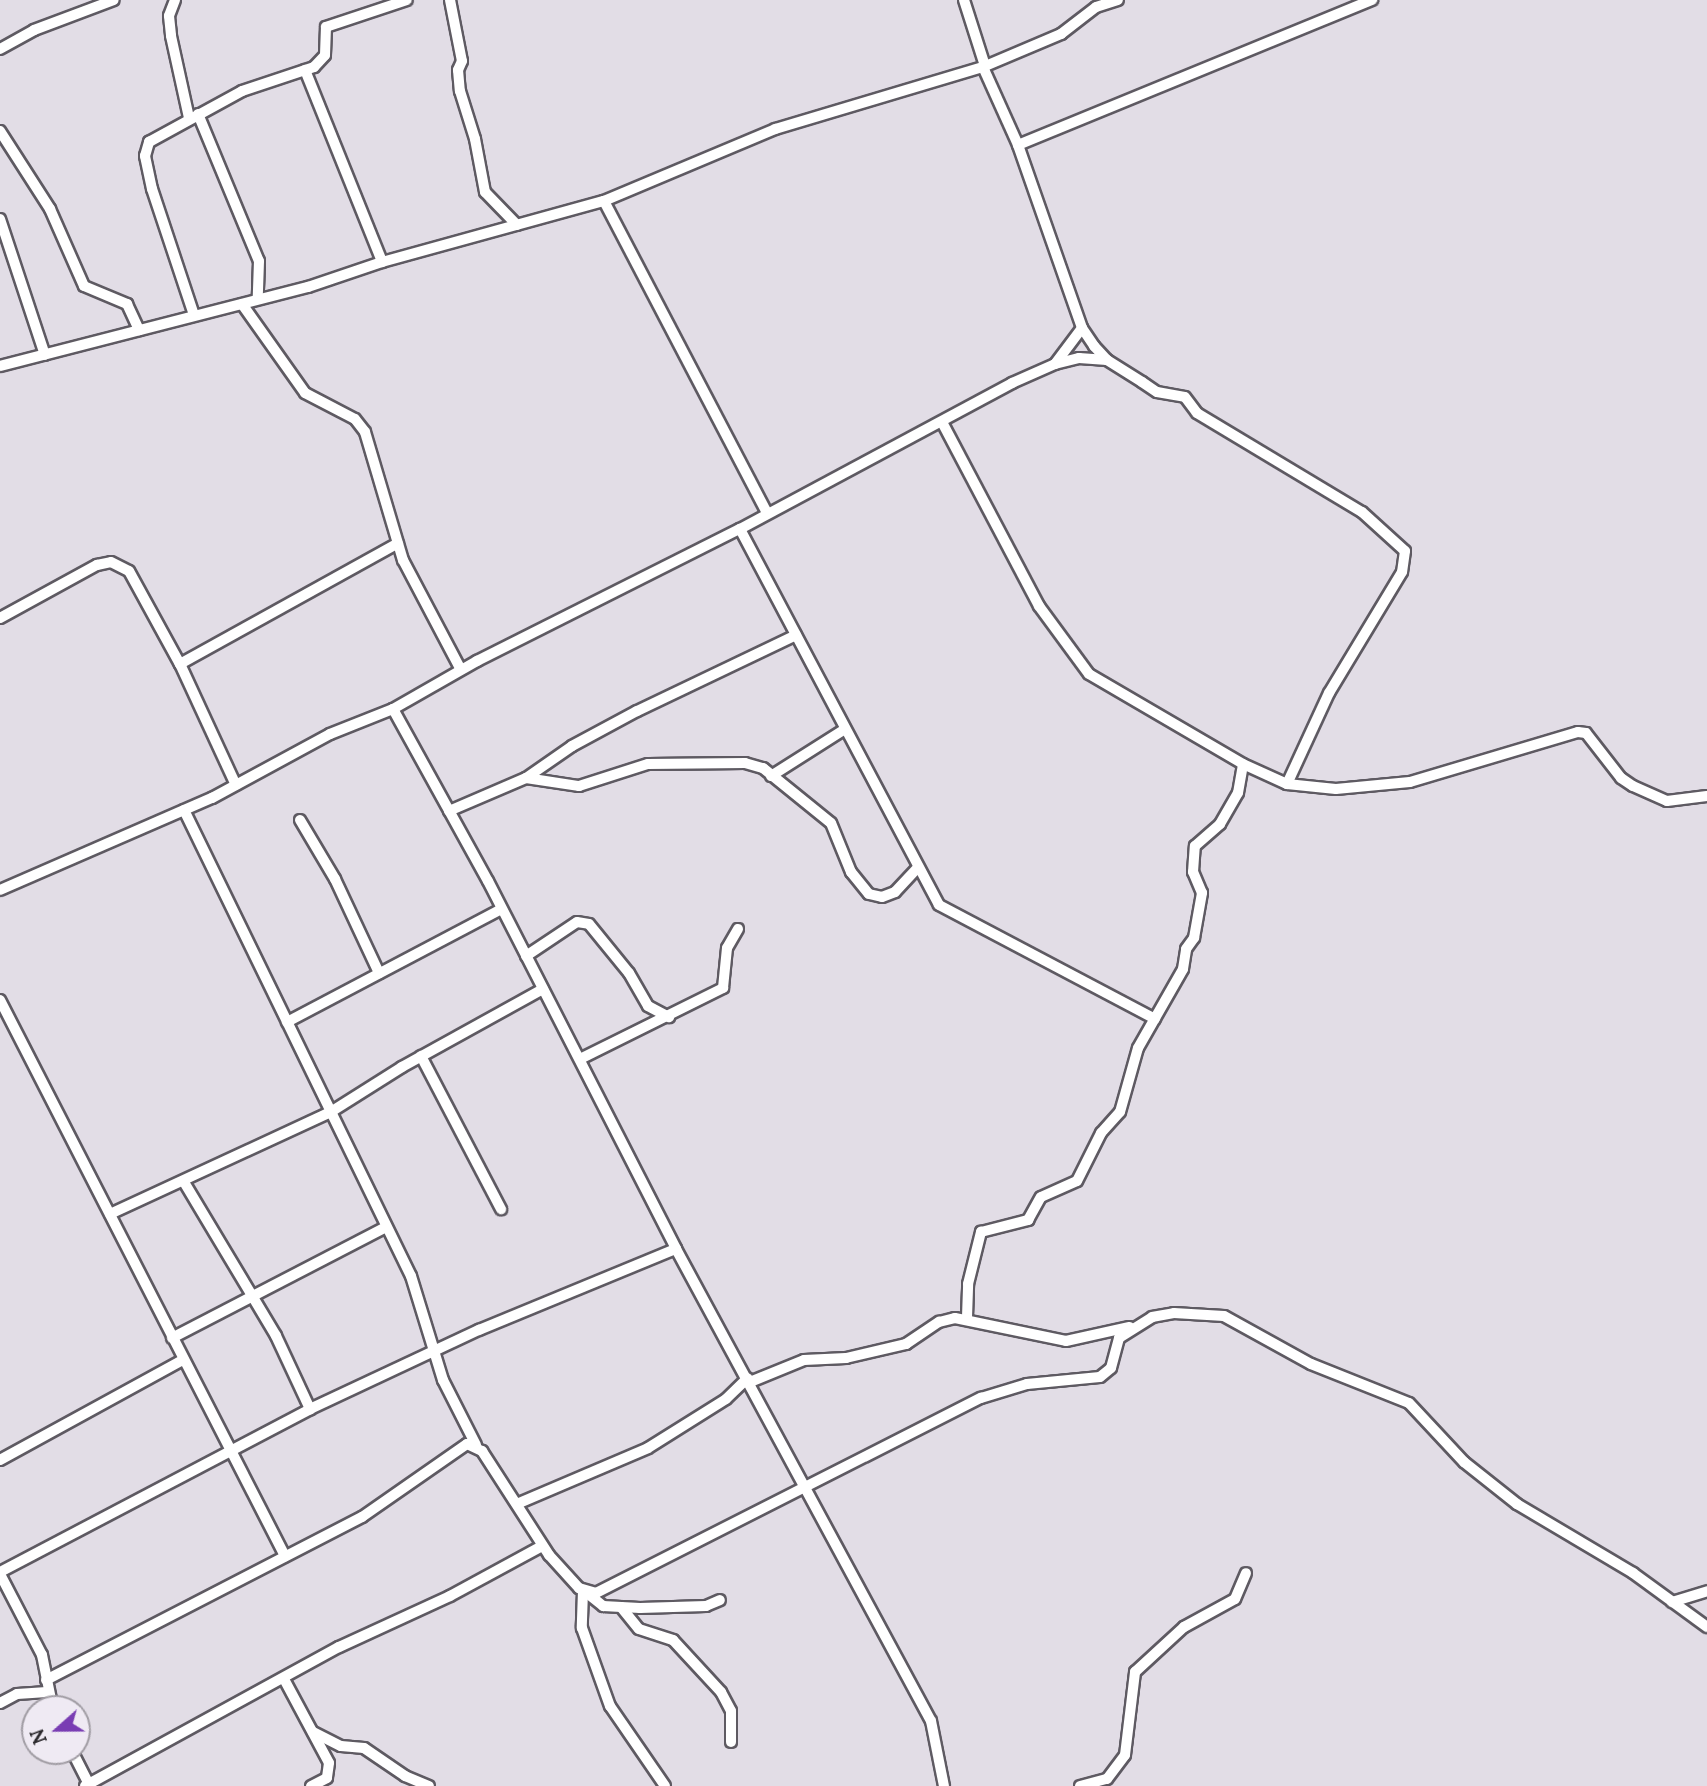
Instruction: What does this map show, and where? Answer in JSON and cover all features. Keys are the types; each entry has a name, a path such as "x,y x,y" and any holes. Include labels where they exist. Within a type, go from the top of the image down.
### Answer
{"street":[{"path":"0,49 34,30 114,0"},
{"path":"175,0 169,16 171,36 194,116 259,261 258,299"},
{"path":"194,315 166,238 145,156 149,142 268,79 305,70 325,55 326,27 407,0"},
{"path":"450,0 462,61 458,70 460,91 475,139 485,192 517,225"},
{"path":"964,0 984,67 1018,145 1082,328 1107,360 1157,392 1185,397 1197,413 1362,512 1405,551 1402,572 1329,693 1287,784"},
{"path":"0,366 258,299 604,201 775,129 984,67 1061,34 1096,7 1118,0"},
{"path":"1018,145 1372,0"},
{"path":"305,70 382,262"},
{"path":"0,131 50,209 84,286 127,304 139,330"},
{"path":"604,201 767,513"},
{"path":"0,219 45,355"},
{"path":"242,303 306,393 355,419 365,432 398,543 415,586 461,670"},
{"path":"1055,364 1082,328"},
{"path":"0,890 184,810 330,734 393,709 461,670 740,529 1055,364 1079,358 1107,360"},
{"path":"942,422 1039,606 1089,674 1243,764 1287,784 1336,789 1410,782 1577,732 1586,733 1607,755 1621,778 1633,786 1667,801 1707,796"},
{"path":"740,529 917,868 939,905 1154,1019"},
{"path":"180,664 398,543"},
{"path":"0,618 111,562 129,571 180,664 236,785"},
{"path":"449,811 526,778 572,746 796,635"},
{"path":"393,709 580,1059 676,1249 932,1721 944,1786"},
{"path":"772,776 845,729"},
{"path":"526,778 579,786 648,764 745,763 772,776 831,823 851,872 869,894 882,897 895,892 917,868"},
{"path":"967,1317 968,1284 981,1232 1028,1220 1041,1197 1077,1181 1101,1133 1120,1112 1138,1048 1183,969 1202,909 1202,893 1192,858 1195,846 1220,824 1238,793 1243,764"},
{"path":"184,810 329,1114 414,1284 433,1353 476,1445 542,1546 585,1592 603,1606 706,1606 720,1600"},
{"path":"300,820 335,879 379,973"},
{"path":"287,1023 501,909"},
{"path":"526,956 577,922 589,924 629,973 648,1006 669,1017"},
{"path":"580,1059 669,1017 726,985 727,948 738,929"},
{"path":"110,1214 329,1114 421,1056 543,989"},
{"path":"0,1000 285,1556"},
{"path":"421,1056 501,1209"},
{"path":"184,1182 252,1297 310,1409"},
{"path":"172,1338 386,1227"},
{"path":"48,1695 42,1655 0,1573 310,1409 676,1249"},
{"path":"517,1504 648,1448 726,1399 749,1380 804,1360 846,1358 906,1344 939,1322 967,1317 1066,1341 1135,1326 1174,1312 1224,1316 1311,1364 1409,1404 1464,1462 1517,1504 1633,1573 1707,1627"},
{"path":"585,1592 604,1591 805,1490 849,1461 981,1398 1027,1384 1100,1377 1111,1368 1119,1338 1135,1326"},
{"path":"0,1460 183,1360"},
{"path":"46,1680 382,1504 459,1448 476,1445"},
{"path":"79,1765 88,1785 284,1678 542,1546"},
{"path":"1080,1786 1107,1779 1125,1755 1135,1672 1175,1634 1235,1598 1246,1573"},
{"path":"1672,1602 1707,1591"},
{"path":"585,1592 582,1628 610,1706 665,1786"},
{"path":"621,1607 639,1629 673,1640 721,1692 732,1711 731,1742"},
{"path":"284,1678 331,1770 327,1778 311,1786"},
{"path":"0,1703 32,1690 47,1692"},
{"path":"313,1732 341,1746 364,1748 405,1776 429,1786"}]}
